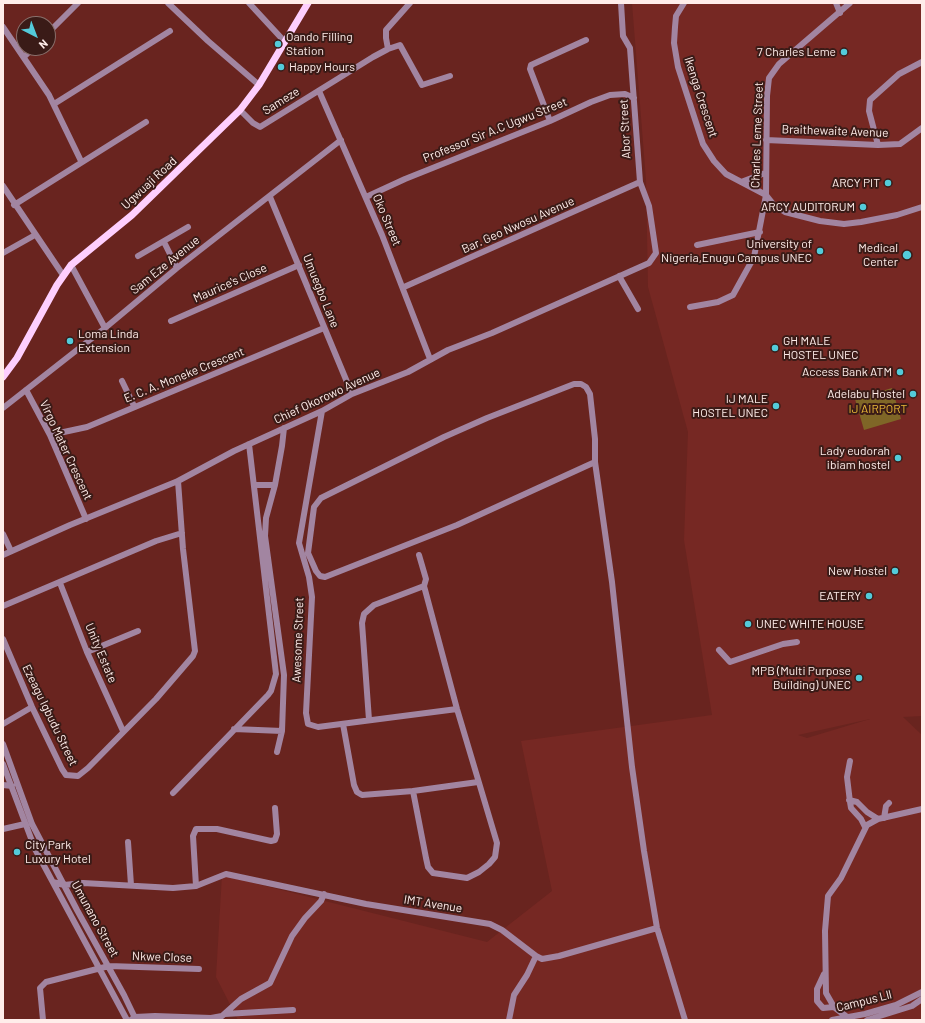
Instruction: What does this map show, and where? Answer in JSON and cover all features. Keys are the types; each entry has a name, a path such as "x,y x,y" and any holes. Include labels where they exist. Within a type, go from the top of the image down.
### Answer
{"main road":[{"name":"Ugwuaji Road","path":"3,376 12,367 33,332 63,275 71,265 132,215 240,110 259,85 308,3"}],"street":[{"path":"56,25 78,3"},
{"path":"168,3 259,85"},
{"path":"249,3 285,42"},
{"path":"388,48 386,30 410,3"},
{"name":"Abor Street","path":"621,3 622,36 630,48 640,182 649,206 656,253"},
{"name":"Ikenga Crescent","path":"684,3 676,16 674,43 678,67 703,144 714,161 726,174 766,195 775,205 785,212 820,221 844,224 876,219 920,208"},
{"path":"836,3 840,13"},
{"name":"Charles Leme Street","path":"690,307 718,302 733,295 754,257 766,195 767,86 769,78 779,64 850,3"},
{"path":"3,27 54,104 81,161"},
{"path":"54,104 170,31"},
{"path":"550,121 530,69 531,65 586,40"},
{"name":"Sameze","path":"240,110 253,123 260,127 388,48 400,45 422,85 450,76"},
{"path":"878,145 869,111 870,100 894,78 922,62"},
{"name":"Oko Street","path":"320,90 404,287 430,359"},
{"name":"Professor Sir A.C Ugwu Street","path":"366,197 405,179 550,121 610,95 625,94 634,98"},
{"path":"14,204 146,122"},
{"name":"Braithewaite Avenue","path":"766,140 878,145 903,143 922,128"},
{"name":"Sam Eze Avenue","path":"3,408 105,328 177,268 342,140"},
{"path":"741,182 765,174"},
{"name":"Bar. Geo Nwosu Avenue","path":"404,287 640,182"},
{"path":"3,186 63,275"},
{"name":"Umuegbo Lane","path":"270,197 352,394"},
{"path":"138,256 188,227"},
{"path":"697,245 760,232"},
{"path":"3,253 35,235"},
{"path":"164,242 177,268"},
{"name":"Chief Okorowo Avenue","path":"3,555 178,481 204,466 322,410 352,394 408,372 430,359 649,262 656,253"},
{"path":"71,265 105,328"},
{"name":"Maurice's Close","path":"171,321 298,265"},
{"path":"619,276 638,309"},
{"name":"E. C. A. Moneke Crescent","path":"50,435 87,428 134,406 196,383 324,328"},
{"path":"122,381 134,406"},
{"path":"594,462 457,525 325,577 320,576 316,571 308,553 314,508 321,498 457,431 574,384 581,384 590,394 595,438 594,462 612,582 634,774 657,928 685,1020"},
{"name":"Virgo Mater Crescent","path":"26,390 50,435 86,519"},
{"name":"Awesome Street","path":"322,410 299,543 309,577 312,596 306,720 308,724 312,726 343,724 457,709"},
{"path":"277,752 282,731 284,675 265,536 266,518 275,485 284,428"},
{"path":"173,793 268,695 271,691 276,674 249,444"},
{"path":"123,731 156,699 193,656 195,651 178,481"},
{"path":"254,484 275,485"},
{"path":"3,606 156,541 182,533"},
{"path":"3,534 11,551"},
{"path":"413,792 428,867 433,873 467,878 479,872 495,858 497,849 424,586 426,579 419,555"},
{"name":"Unity Estate","path":"60,583 87,652 123,731"},
{"path":"369,720 362,624 364,614 374,605 424,586"},
{"path":"87,652 138,630"},
{"name":"Ezeagu Igbudu Street","path":"3,639 32,707 62,770 66,775 78,776 88,768 123,731"},
{"path":"719,650 730,662 783,644 797,642"},
{"path":"3,724 32,707"},
{"path":"343,724 354,785 357,792 362,795 368,796 413,792 478,782"},
{"path":"234,729 282,731"},
{"name":"Umunano Street","path":"3,744 32,824 109,966 134,1019"},
{"path":"850,761 847,777 849,800 851,808 861,819 865,827"},
{"name":"Umunano Street","path":"3,764 35,849 101,968 127,1020"},
{"path":"3,785 12,786"},
{"path":"849,800 857,802 866,812 881,818"},
{"path":"881,818 888,803"},
{"path":"847,1017 834,1007 826,993 825,931 828,896 841,878 865,827 881,818 919,810 922,805"},
{"path":"196,886 192,836 196,829 217,830 268,842 275,840 277,834 275,808"},
{"path":"3,829 25,824"},
{"path":"128,842 131,885"},
{"name":"IMT Avenue","path":"64,885 75,883 174,888 196,886 226,874 373,905 490,924 518,941 536,956"},
{"path":"54,882 64,885"},
{"path":"134,1019 155,1016 217,1018 225,1014 241,999 270,983 280,958 292,936 305,918 320,902 324,894"},
{"path":"509,1020 514,995 527,975 536,956 544,959 559,956 657,928"},
{"name":"Nkwe Close","path":"43,1020 40,988 46,982 109,966 199,969"},
{"path":"825,970 817,989 816,1001 823,1008 834,1007"},
{"name":"Campus Lll","path":"832,1020 896,1005 922,992"},
{"path":"867,1020 912,1006 922,999"},
{"path":"225,1014 293,1010"}],"shaded area":[{"path":"632,3 922,3 922,716 903,717 922,735 922,1020 238,1020 216,977 222,875 487,942 552,891 521,741 712,715 684,540 688,432 648,287 646,180","holes":["870,719 807,738 798,735"]}],"green space":[{"name":"IJ AIRPORT","path":"892,388 901,419 864,430 855,399"}],"place":[{"name":"Oando Filling Station","path":"278,44"},
{"name":"7 Charles Leme","path":"844,52"},
{"name":"Happy Hours","path":"281,67"},
{"name":"ARCY PIT","path":"888,183"},
{"name":"ARCY AUDITORUM","path":"863,207"},
{"name":"University of Nigeria,Enugu Campus UNEC","path":"820,251"},
{"name":"Medical Center","path":"907,255"},
{"name":"Loma Linda Extension","path":"70,341"},
{"name":"GH MALE HOSTEL UNEC","path":"775,348"},
{"name":"Access Bank ATM","path":"900,372"},
{"name":"Adelabu Hostel","path":"913,394"},
{"name":"IJ MALE HOSTEL UNEC","path":"776,406"},
{"name":"Lady eudorah ibiam hostel","path":"898,458"},
{"name":"New Hostel","path":"895,571"},
{"name":"EATERY","path":"869,596"},
{"name":"UNEC WHITE HOUSE","path":"748,624"},
{"name":"MPB (Multi Purpose Building) UNEC","path":"859,678"},
{"name":"City Park Luxury Hotel","path":"17,852"}]}
